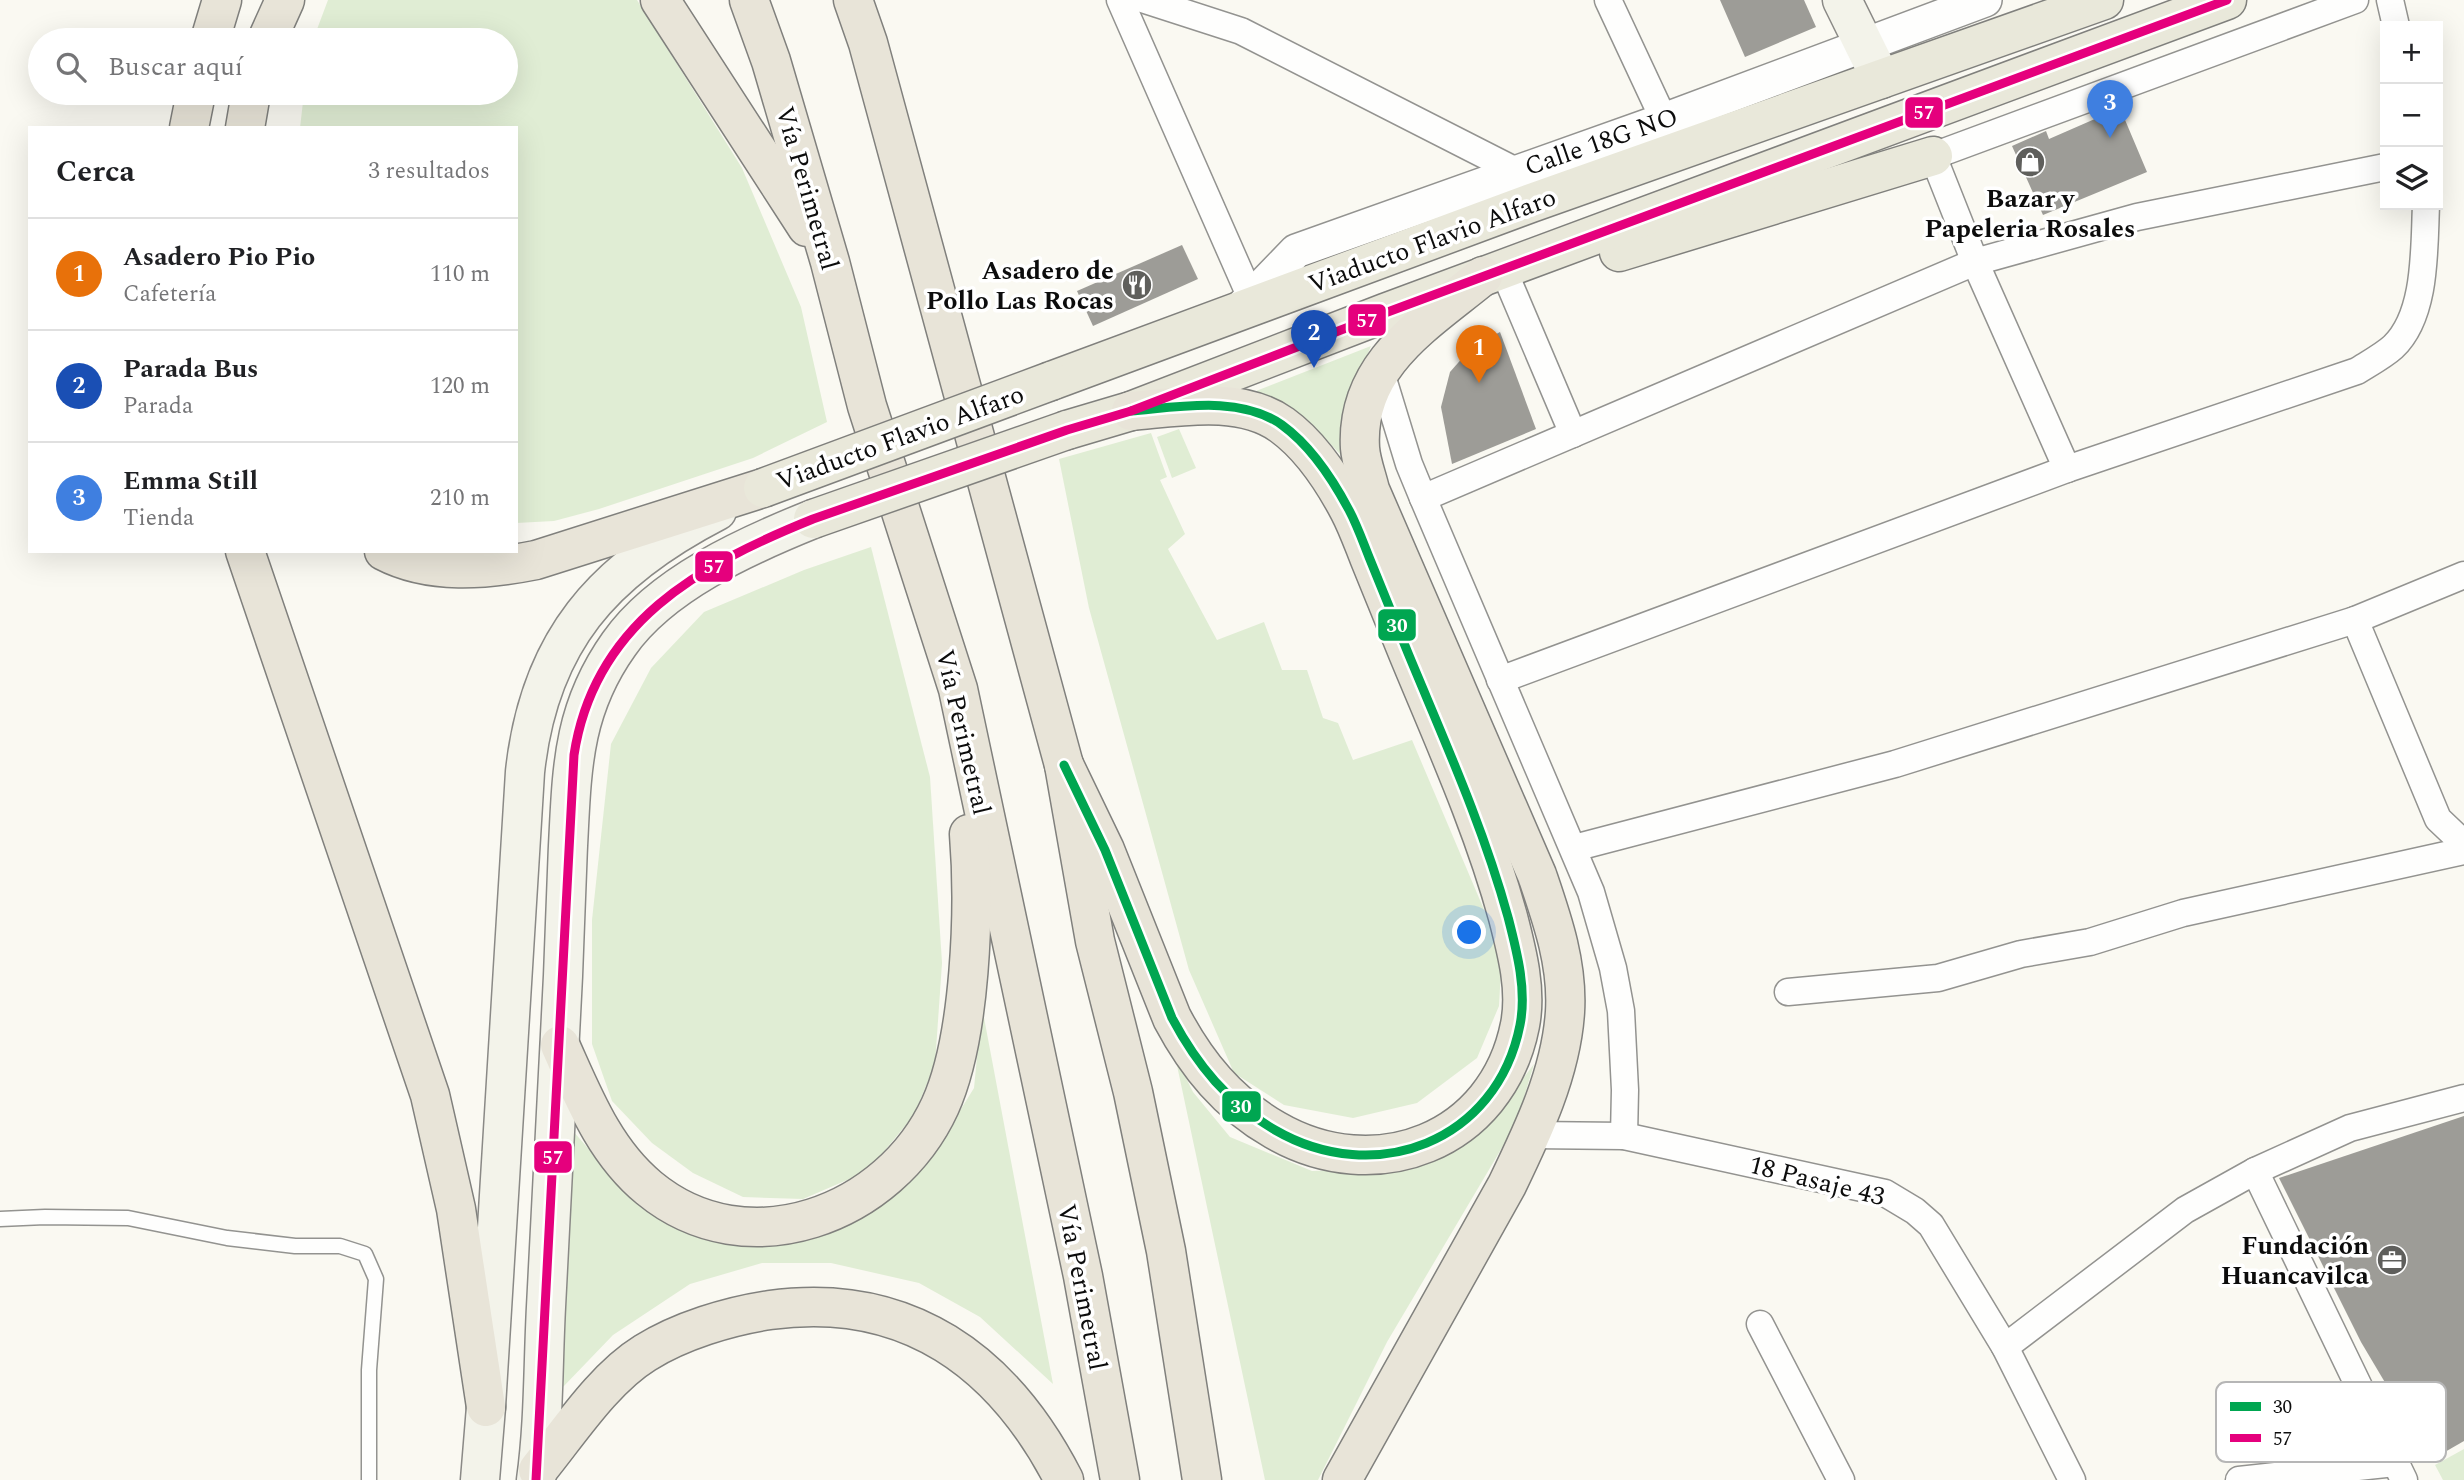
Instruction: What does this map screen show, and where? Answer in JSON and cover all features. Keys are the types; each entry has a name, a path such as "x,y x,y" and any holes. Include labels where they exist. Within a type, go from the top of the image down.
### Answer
{"highway":[{"path":"213,28 222,0"},
{"path":"272,28 285,0"},
{"path":"660,0 830,262"},
{"name":"Vía Perimetral","path":"750,0 771,61 830,262 867,406 958,689 1083,1276 1120,1480"},
{"path":"853,0 1065,765 1095,941 1133,1092 1166,1251 1202,1480"},
{"path":"189,126 194,105"},
{"path":"245,126 249,105"},
{"path":"1342,1480 1507,1185 1532,1135 1548,1089 1563,1030 1565,987 1557,935 1526,846 1370,490 1360,452 1361,418 1380,369 1399,346 1503,269"},
{"path":"1065,765 1105,850 1172,1018 1186,1044 1211,1078 1254,1117 1297,1140 1344,1153 1373,1155 1404,1150 1447,1133 1480,1108 1495,1090 1516,1045 1521,1021 1520,966 1512,934 1480,828 1350,512 1312,452 1266,415 1221,406 1131,411"},
{"path":"388,553 406,561 429,565 476,569 505,566 536,560 762,488"},
{"path":"246,553 430,1095 457,1209 486,1407"},
{"path":"560,1045 600,1129 630,1170 664,1200 704,1219 773,1226 818,1217 863,1196 901,1165 929,1128 947,1089 967,986 972,862 958,689"},
{"path":"537,1475 601,1393 645,1353 723,1320 750,1313 813,1306 868,1310 897,1319 944,1342 988,1376 1028,1421 1064,1480"}],"main road":[{"path":"1842,0 1881,79"},
{"name":"Viaducto Flavio Alfaro","path":"762,488 1051,381 1244,305 2104,0"},
{"name":"Viaducto Flavio Alfaro","path":"560,1045 571,785 577,736 589,696 619,644 634,626 660,602 726,559 777,533 813,519 1067,430 1131,411 1503,269 2227,0"},
{"path":"1503,269 1562,270 1933,156"},
{"path":"480,1480 525,772 539,699 546,678 569,634 617,577 694,523 762,488"},
{"path":"537,1475 560,1045"}],"street":[{"path":"1120,0 1244,305"},
{"path":"1144,0 1241,31 1516,171"},
{"path":"1608,0 1664,120"},
{"name":"Calle 18G NO","path":"1244,305 1296,251 1664,120 1984,0"},
{"path":"2067,469 1975,262 1933,156 2355,0"},
{"path":"2390,0 2395,21"},
{"path":"1423,498 1975,262 2137,217 2380,168"},
{"path":"1500,680 2067,469 2357,371 2394,346 2416,312 2424,263 2426,210"},
{"path":"1503,269 1573,434"},
{"path":"1380,369 1409,464 1591,892 1602,927 1621,1011 1625,1090 1623,1136"},
{"path":"1574,848 1895,764 2356,620 2464,575"},
{"path":"2356,620 2438,818 2457,837 2464,839"},
{"path":"1788,992 1938,978 2021,954 2090,942 2183,913 2464,851"},
{"path":"2005,1347 2185,1210 2255,1171 2350,1128 2464,1098"},
{"name":"18 Pasaje 43","path":"1532,1135 1623,1136 1885,1193 1915,1211 1931,1226 2005,1347 2072,1480"},
{"path":"2255,1171 2356,1382"},
{"path":"1760,1324 1841,1480"},
{"path":"2239,1480 2399,1471"}],"lane":[{"path":"0,1219 128,1219 227,1238 295,1246 340,1247 365,1254 376,1279 369,1370 369,1480"}],"green space":[{"path":"328,0 637,0 742,168 801,307 827,422 753,458 599,509 554,521 518,523 518,126 300,126 303,105 518,105 518,28 318,28"},
{"path":"1371,346 1350,397 1352,467 1311,423 1256,391"},
{"path":"1179,429 1196,468 1172,478 1157,437"},
{"path":"1151,433 1167,477 1160,480 1185,534 1168,549 1217,640 1264,622 1282,670 1307,670 1323,718 1338,723 1353,760 1412,740 1502,952 1499,1006 1477,1058 1417,1103 1353,1118 1284,1105 1234,1073 1189,970 1089,608 1059,459"},
{"path":"871,547 930,777 942,963 935,1064 914,1115 868,1171 803,1199 743,1197 693,1173 652,1143 612,1101 592,1044 592,920 611,744 651,668 704,612 804,570"},
{"path":"982,1007 1053,1384 980,1317 919,1283 831,1263 762,1263 690,1284 613,1335 563,1387 566,1123 613,1177 821,1229 902,1189 948,1130 974,1088"},
{"path":"1175,1056 1193,1092 1230,1137 1312,1171 1408,1168 1490,1122 1534,1064 1516,1124 1387,1342 1318,1480 1265,1480"},
{"path":"2464,1449 2464,1480 2443,1480 2435,1465 2446,1462 2446,1459"}],"building":[{"path":"1720,0 1804,0 1816,27 1745,57"},
{"path":"2120,108 2147,172 2043,215 2012,146 2046,131 2049,139"},
{"name":"Asadero de Pollo Las Rocas","path":"1182,245 1198,279 1093,326 1077,291"},
{"path":"1500,332 1536,429 1452,464 1441,407 1450,372 1472,347"},
{"name":"Fundación Huancavilca","path":"2464,1116 2464,1441 2446,1451 2446,1382 2385,1382 2361,1342 2279,1178"}],"transit line":[{"name":"57","path":"536,1480 574,755 585,709 604,669 628,634 658,605 693,579 730,557 813,519 1067,430 1131,411 1385,313 2227,0"},
{"name":"30","path":"1064,765 1105,850 1172,1018 1203,1067 1243,1108 1275,1130 1313,1147 1352,1155 1390,1153 1426,1143 1459,1125 1486,1099 1507,1065 1520,1025 1522,985 1515,944 1475,816 1349,510 1311,453 1293,433 1265,416 1228,406 1209,405 1131,411"}],"place":[{"name":"Emma Still","path":"2110,138"},
{"name":"Bazar y Papeleria Rosales","path":"2030,162"},
{"name":"Asadero de Pollo Las Rocas","path":"1137,285"},
{"name":"Parada Bus","path":"1314,368"},
{"name":"Asadero Pio Pio","path":"1479,383"},
{"name":"Fundación Huancavilca","path":"2392,1260"}]}
